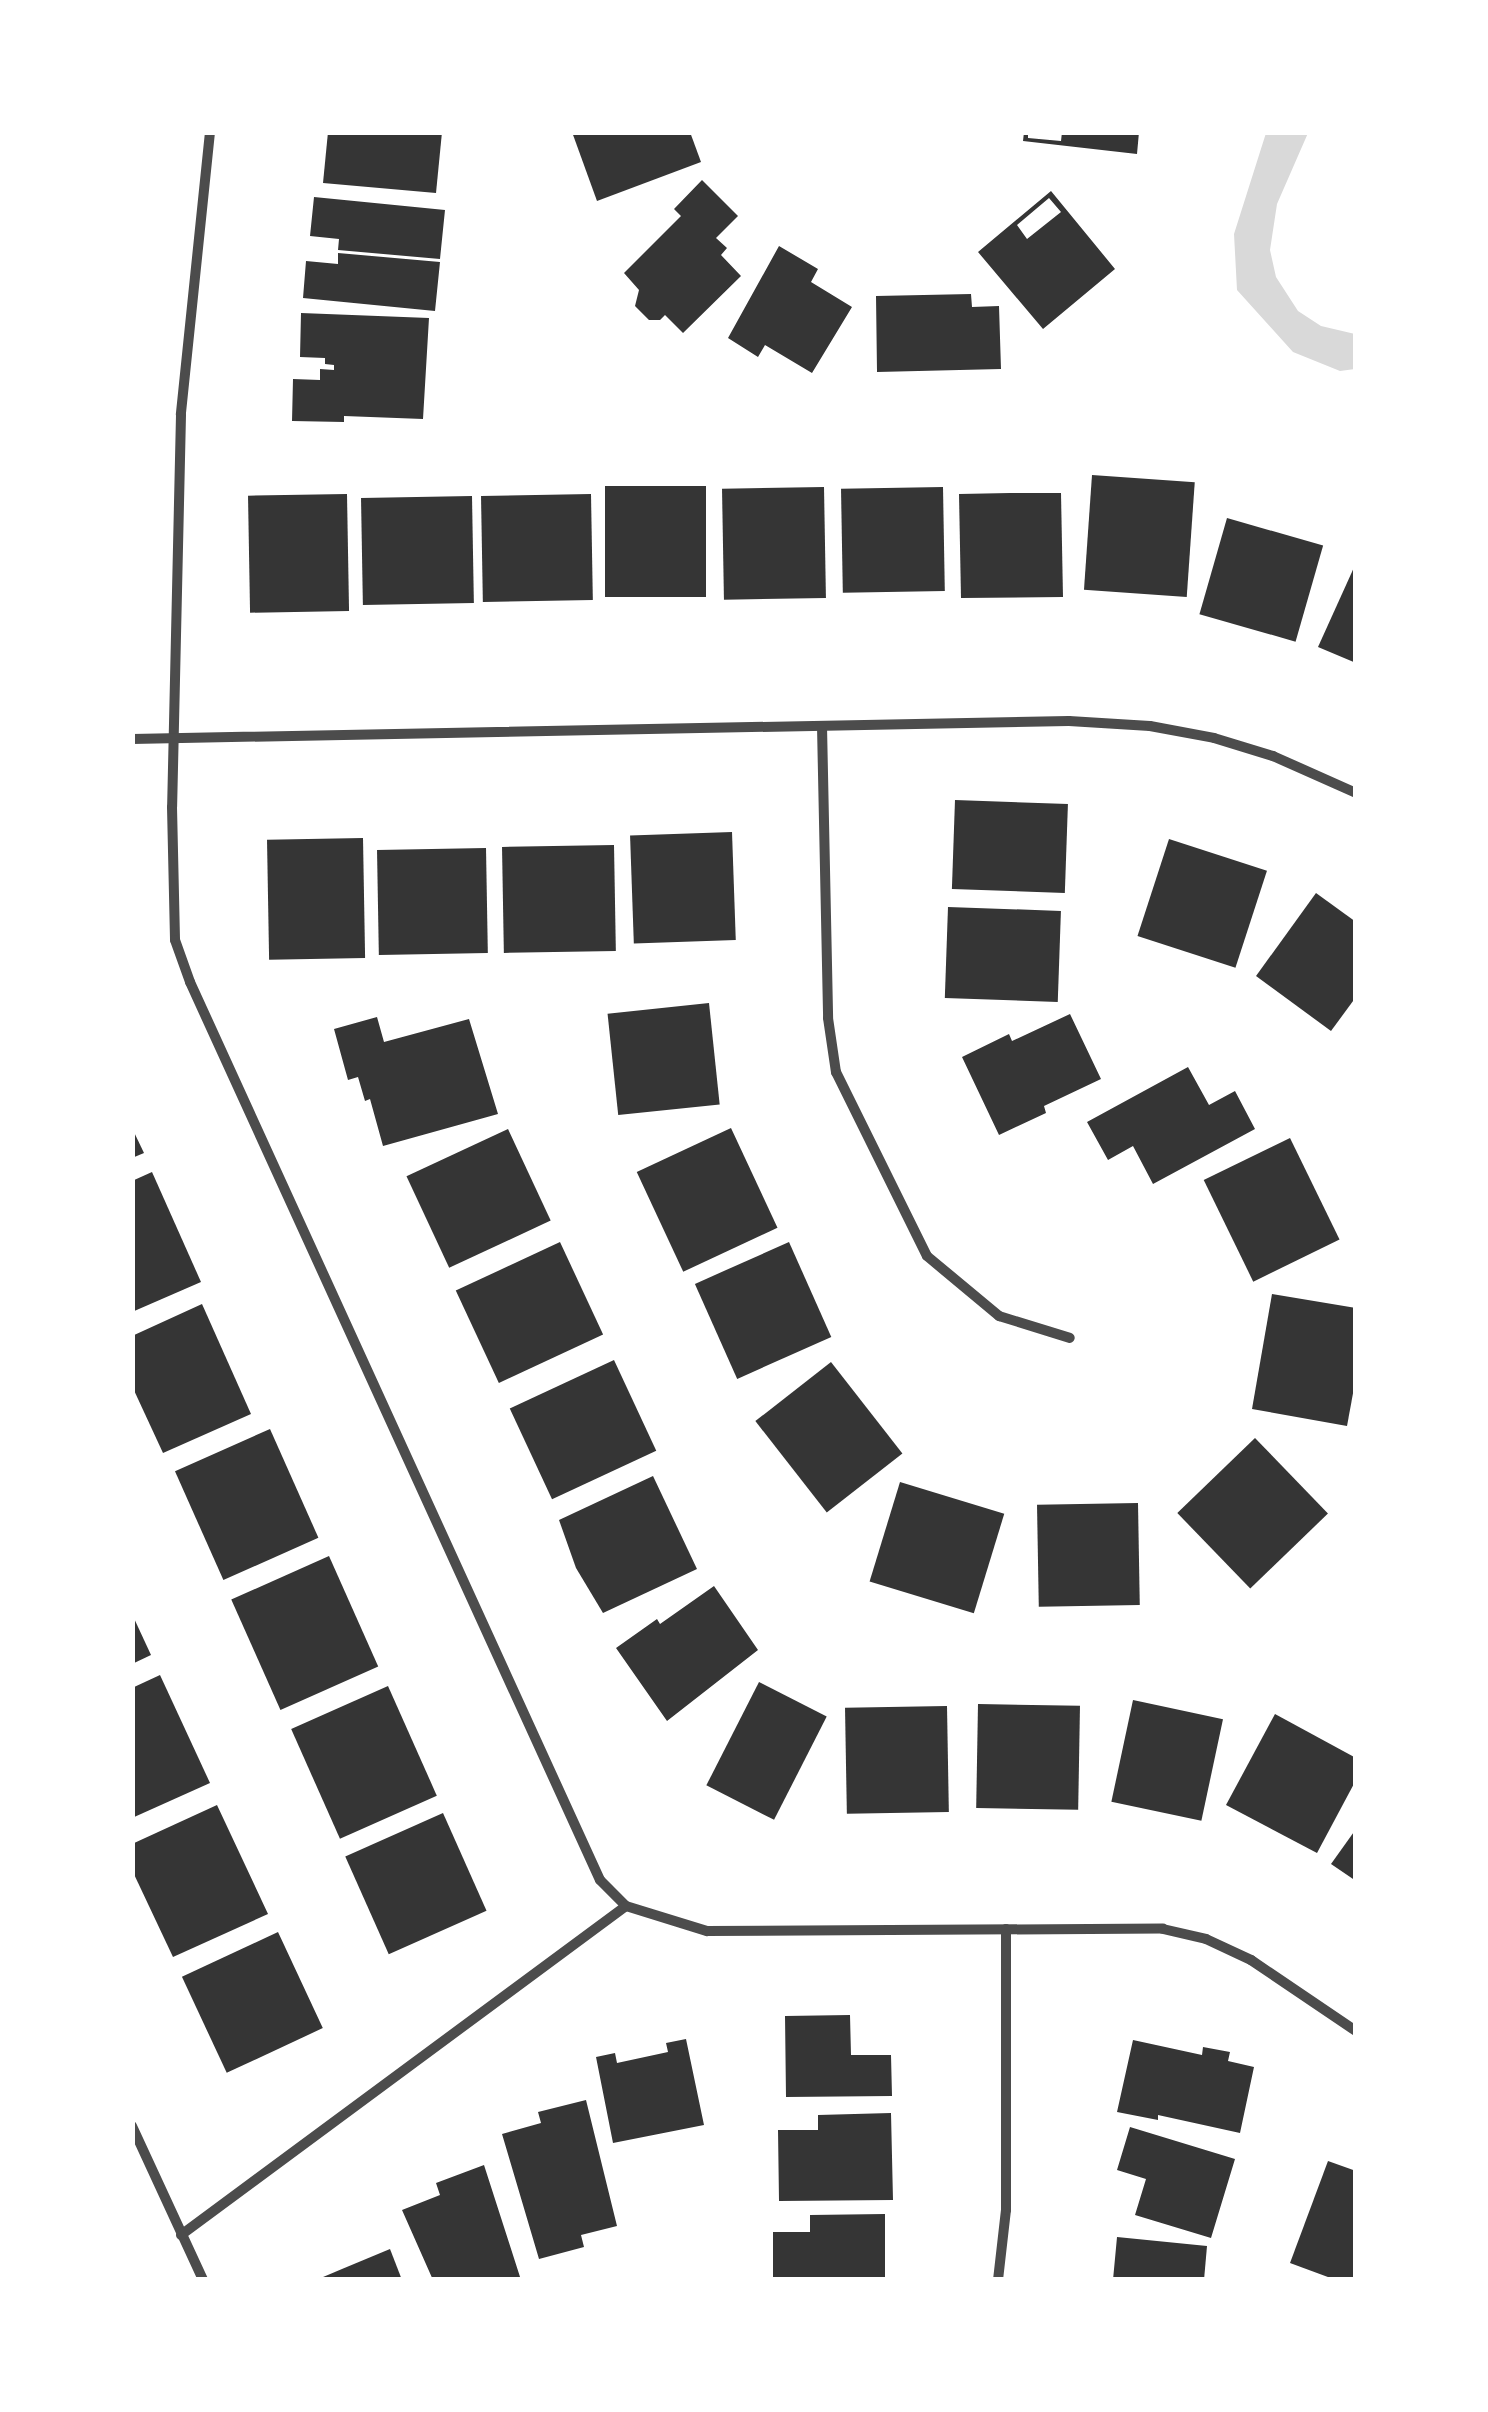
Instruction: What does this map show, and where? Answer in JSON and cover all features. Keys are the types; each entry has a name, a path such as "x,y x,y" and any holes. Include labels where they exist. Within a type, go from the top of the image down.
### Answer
{"street":[{"path":"210,132 181,415 172,898 175,940 190,982 600,1880 626,1906 707,1931 1163,1928 1206,1939 1251,1960 1356,2031"},
{"path":"132,739 1068,721 1150,726 1273,756 1356,793"},
{"path":"822,726 828,1018 836,1072 927,1256 998,1316 1070,1338"},
{"path":"182,2235 626,1906"},
{"path":"998,2280 1006,2210 1006,1929"},
{"path":"132,2126 203,2280"}],"shaded area":[{"path":"1266,133 1308,133 1277,204 1270,250 1276,277 1298,311 1321,326 1355,334 1355,369 1340,371 1293,352 1237,290 1234,234"}],"building":[{"path":"328,132 442,132 436,193 323,183"},
{"path":"572,132 690,132 701,162 597,201"},
{"path":"1024,132 1028,132 1028,138 1061,141 1062,132 1139,132 1137,154 1023,141"},
{"path":"702,180 738,216 716,238 727,248 721,255 741,276 683,333 665,315 660,320 649,320 635,306 639,290 624,273 681,216 674,209"},
{"path":"1051,191 1115,269 1043,329 978,252","holes":["1049,198 1061,212 1027,239 1017,225"]},
{"path":"314,197 445,210 440,259 338,250 339,239 310,236"},
{"path":"779,246 818,269 811,282 852,307 812,373 765,345 758,357 728,338"},
{"path":"338,253 440,262 435,311 303,298 306,261 338,264"},
{"path":"971,294 972,307 999,306 1001,369 877,372 876,296"},
{"path":"301,313 429,318 423,419 344,416 344,422 292,421 293,379 320,380 320,369 334,370 334,365 325,364 325,358 300,357"},
{"path":"1092,475 1195,482 1187,597 1084,590"},
{"path":"605,486 706,486 706,597 605,597"},
{"path":"824,487 826,598 724,600 722,489"},
{"path":"943,487 945,591 843,593 841,489"},
{"path":"1061,493 1063,597 961,598 959,494"},
{"path":"347,494 349,611 250,613 248,496"},
{"path":"591,494 593,600 483,602 481,496"},
{"path":"472,496 474,603 363,605 361,498"},
{"path":"1227,518 1323,546 1296,642 1199,614"},
{"path":"1356,563 1356,663 1318,647"},
{"path":"955,800 1068,804 1065,893 952,889"},
{"path":"732,832 736,940 634,943 630,836"},
{"path":"363,838 365,958 269,960 267,840"},
{"path":"1169,839 1267,871 1235,968 1137,936"},
{"path":"614,845 616,951 504,953 502,847"},
{"path":"486,848 488,953 379,955 377,850"},
{"path":"1316,893 1356,922 1356,997 1331,1031 1256,976"},
{"path":"948,907 1061,911 1058,1002 945,998"},
{"path":"709,1003 720,1104 618,1115 608,1014"},
{"path":"1070,1014 1101,1079 1044,1106 1046,1113 999,1135 962,1057 1009,1034 1012,1041"},
{"path":"377,1017 384,1042 469,1019 498,1114 383,1146 370,1099 365,1101 358,1077 348,1080 334,1029"},
{"path":"1188,1067 1209,1105 1235,1091 1255,1129 1153,1184 1133,1146 1108,1160 1087,1122"},
{"path":"132,1128 144,1153 132,1158"},
{"path":"731,1128 777,1228 683,1272 637,1172"},
{"path":"508,1129 551,1221 449,1268 406,1176"},
{"path":"1290,1138 1340,1240 1253,1282 1204,1180"},
{"path":"152,1172 201,1282 132,1312 132,1181"},
{"path":"560,1242 603,1334 499,1383 456,1291"},
{"path":"789,1242 831,1337 737,1379 695,1284"},
{"path":"1272,1294 1356,1308 1356,1377 1347,1426 1252,1409"},
{"path":"202,1304 251,1414 163,1453 132,1386 132,1336"},
{"path":"614,1360 656,1451 552,1499 510,1409"},
{"path":"831,1362 902,1453 827,1513 755,1421"},
{"path":"270,1429 318,1538 223,1580 175,1471"},
{"path":"1255,1438 1328,1514 1250,1589 1177,1513"},
{"path":"653,1476 697,1569 603,1613 576,1568 559,1520"},
{"path":"900,1482 1004,1514 974,1613 870,1581"},
{"path":"1138,1503 1140,1605 1039,1607 1037,1505"},
{"path":"329,1556 378,1667 280,1710 231,1600"},
{"path":"714,1586 758,1650 667,1721 616,1648 657,1619 660,1624"},
{"path":"132,1614 151,1655 132,1664"},
{"path":"160,1675 210,1783 132,1818 132,1688"},
{"path":"759,1682 827,1717 774,1820 706,1785"},
{"path":"388,1686 437,1796 340,1839 291,1729"},
{"path":"1133,1700 1223,1719 1201,1821 1111,1802"},
{"path":"978,1704 1080,1706 1078,1810 976,1808"},
{"path":"947,1706 949,1812 847,1814 845,1708"},
{"path":"1275,1714 1356,1758 1356,1780 1317,1853 1226,1805"},
{"path":"217,1805 268,1914 173,1957 132,1870 132,1844"},
{"path":"443,1813 487,1911 389,1954 345,1857"},
{"path":"1356,1829 1356,1881 1331,1864"},
{"path":"278,1932 323,2028 227,2073 182,1977"},
{"path":"850,2015 851,2055 891,2055 892,2096 786,2097 785,2016"},
{"path":"686,2039 704,2125 613,2143 596,2057 615,2053 617,2063 668,2052 666,2043"},
{"path":"1133,2040 1202,2055 1203,2047 1230,2052 1228,2061 1254,2067 1240,2133 1158,2115 1158,2120 1117,2112"},
{"path":"586,2100 617,2226 581,2235 584,2247 539,2259 502,2134 541,2123 538,2112"},
{"path":"891,2113 893,2200 779,2201 778,2130 818,2130 818,2115"},
{"path":"1130,2127 1235,2159 1211,2238 1135,2215 1146,2179 1117,2170"},
{"path":"1328,2161 1356,2171 1356,2280 1336,2280 1290,2263"},
{"path":"484,2165 521,2280 433,2280 402,2210 440,2195 436,2183"},
{"path":"885,2214 885,2280 773,2280 773,2232 810,2232 810,2215"},
{"path":"1117,2237 1207,2246 1204,2280 1113,2280"},
{"path":"390,2249 402,2280 316,2280 342,2269"}]}
